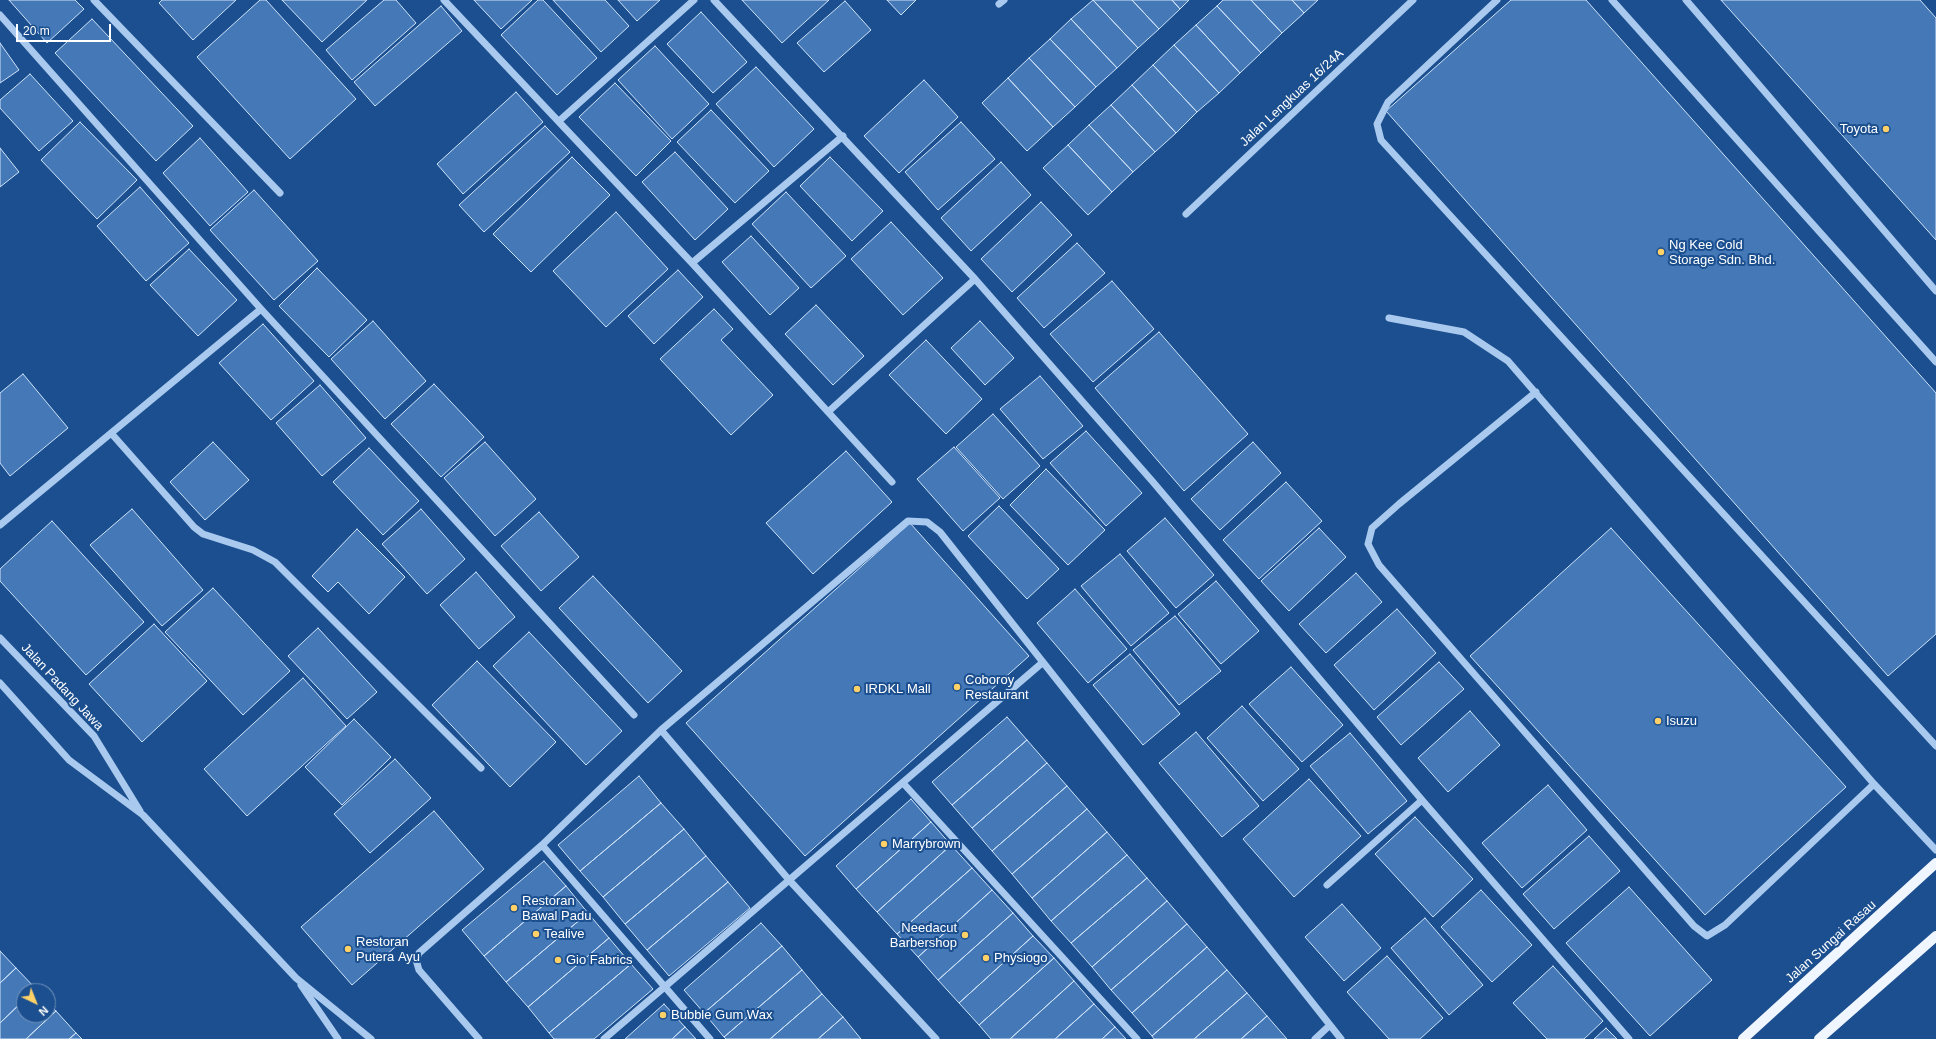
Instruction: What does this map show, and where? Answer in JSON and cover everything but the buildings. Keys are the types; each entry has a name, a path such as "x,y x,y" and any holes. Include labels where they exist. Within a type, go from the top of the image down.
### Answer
{"main road":[{"name":"Jalan Sungai Rasau","path":"1743,1039 1936,863"},
{"path":"1819,1039 1936,936"}],"street":[{"path":"94,0 280,193"},
{"path":"444,0 692,263 892,482"},
{"path":"559,121 694,0"},
{"path":"714,0 843,136 975,279 1153,482 1422,800 1629,1039"},
{"name":"Jalan Lengkuas 16/24A","path":"1186,214 1413,0"},
{"path":"1497,0 1388,102 1377,124 1381,140 1935,744"},
{"path":"1612,0 1936,362"},
{"path":"1686,0 1936,291"},
{"path":"0,15 261,309 634,715"},
{"path":"692,263 843,136"},
{"path":"828,412 975,279"},
{"path":"0,525 261,309"},
{"path":"1389,318 1464,332 1508,360 1874,784 1936,850"},
{"path":"1536,392 1399,504 1372,528 1368,544 1379,565 1694,926 1707,936 1725,925 1874,784"},
{"path":"111,433 194,527 203,534 253,550 275,562 481,768"},
{"path":"479,1039 419,970 416,960 419,953 542,845 661,730 908,521 927,522 940,532 1329,1026 1341,1039"},
{"name":"Jalan Padang Jawa","path":"0,638 94,736 143,815"},
{"path":"604,1039 790,881 1042,663"},
{"name":"Jalan Padang Jawa","path":"0,683 69,760 143,815 296,978"},
{"path":"661,730 790,881 936,1039"},
{"path":"903,783 1137,1039"},
{"path":"1327,885 1422,800"},
{"path":"542,845 710,1039"},
{"path":"296,978 338,1039"},
{"path":"296,978 371,1039"},
{"path":"1315,1039 1329,1026"}],"place":[{"name":"Toyota","path":"1886,129"},
{"name":"Ng Kee Cold Storage Sdn. Bhd.","path":"1661,252"},
{"name":"Coboroy Restaurant","path":"957,687"},
{"name":"IRDKL Mall","path":"857,689"},
{"name":"Isuzu","path":"1658,721"},
{"name":"Marrybrown","path":"884,844"},
{"name":"Restoran Bawal Padu","path":"514,908"},
{"name":"Tealive","path":"536,934"},
{"name":"Needacut Barbershop","path":"965,935"},
{"name":"Restoran Putera Ayu","path":"348,949"},
{"name":"Physiogo","path":"986,958"},
{"name":"Gio Fabrics","path":"558,960"},
{"name":"Bubble Gum Wax","path":"663,1015"}]}
